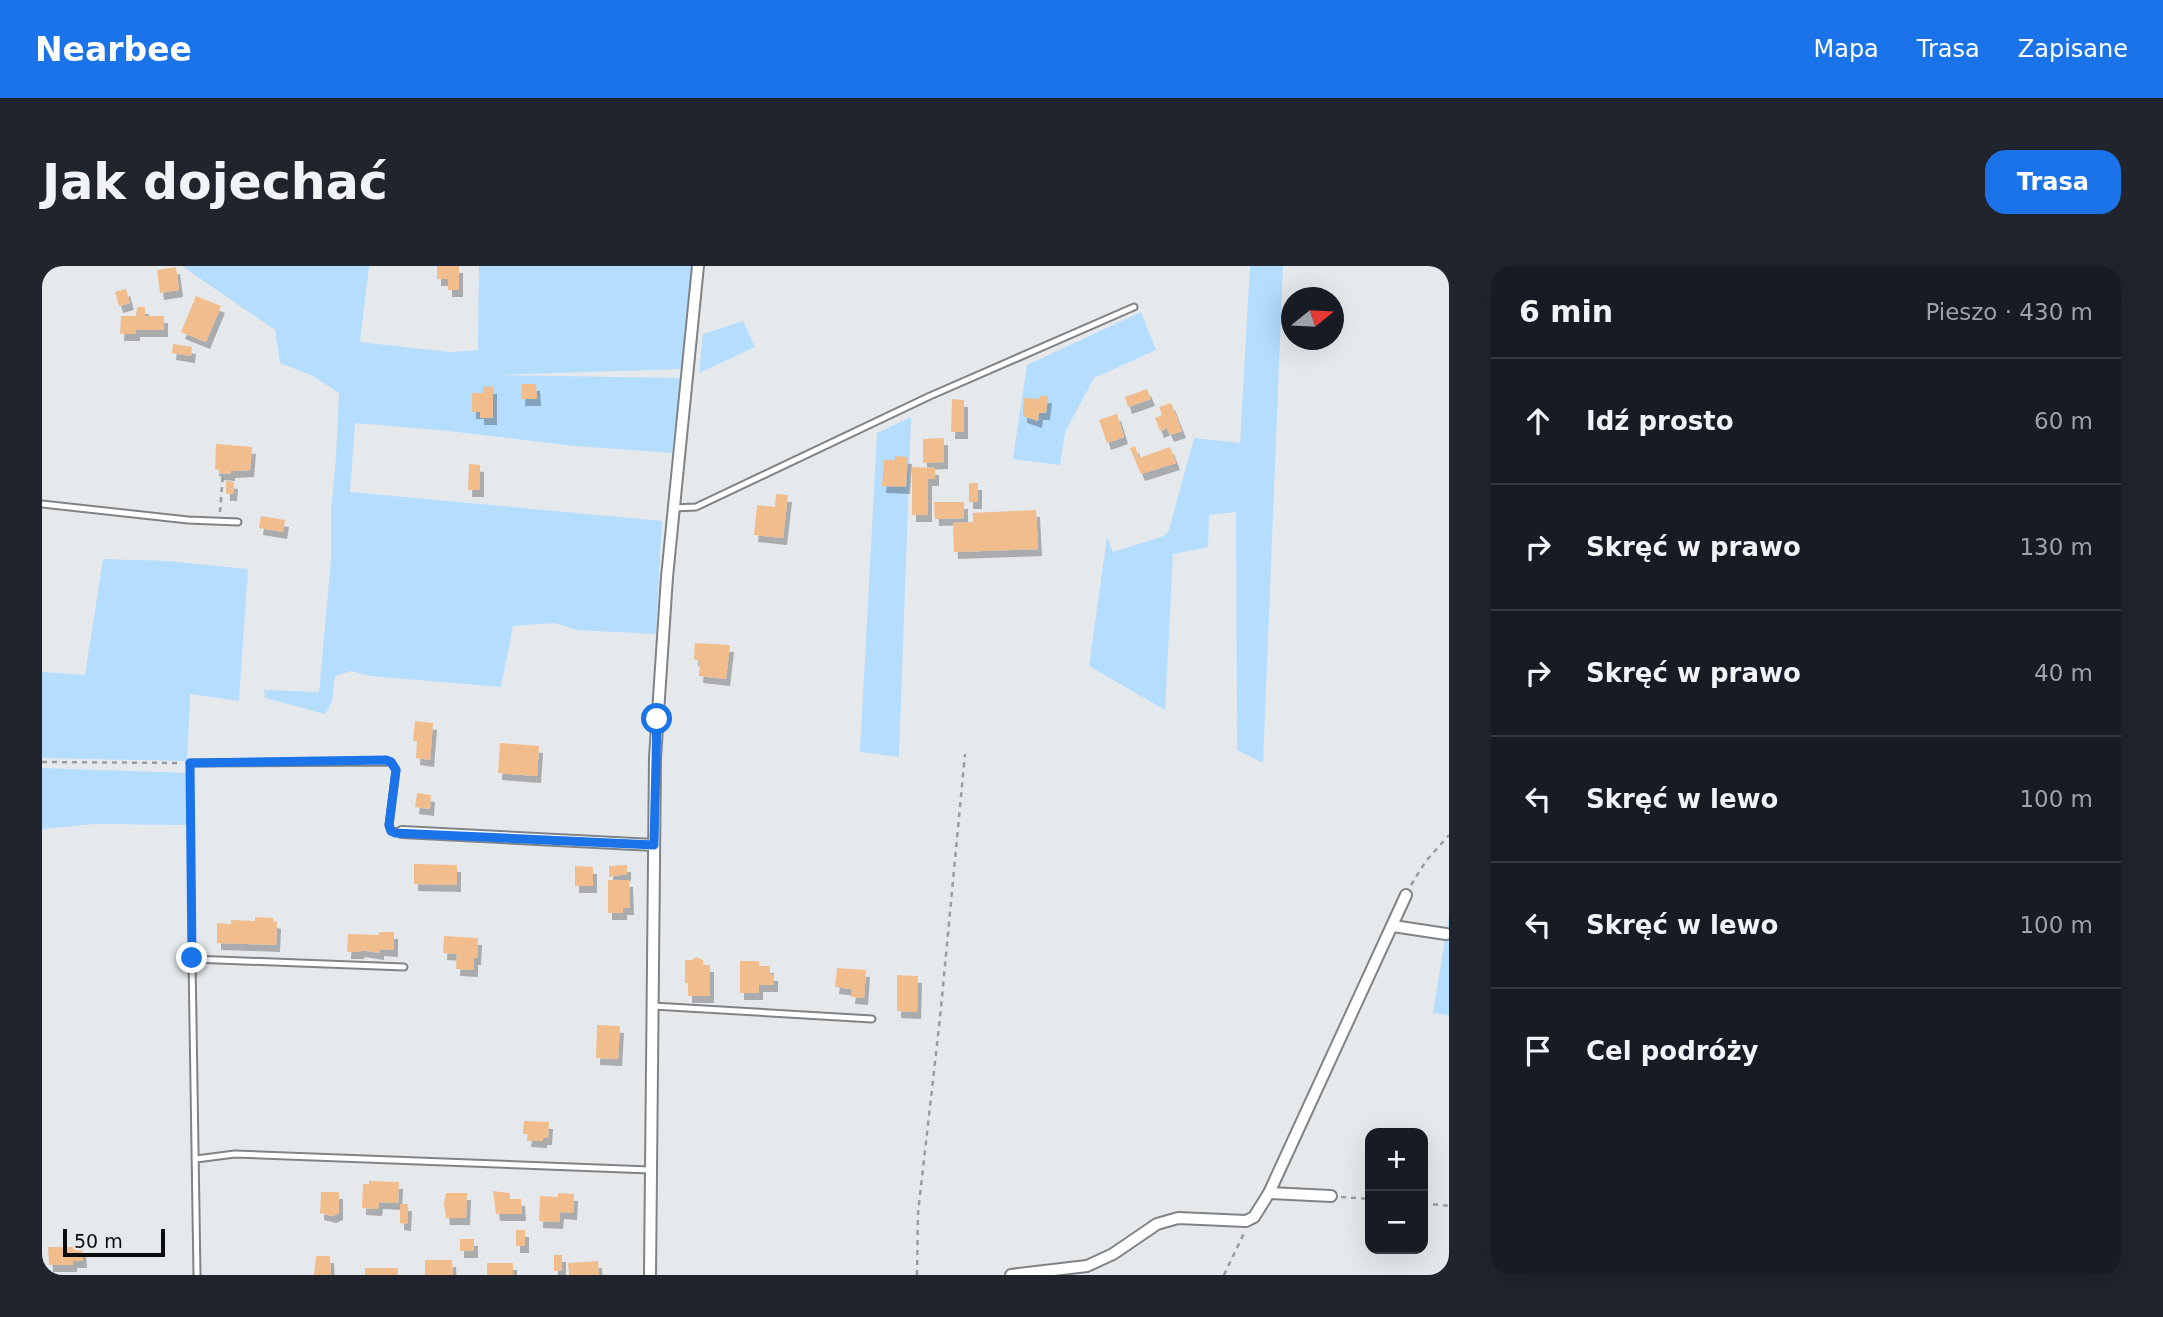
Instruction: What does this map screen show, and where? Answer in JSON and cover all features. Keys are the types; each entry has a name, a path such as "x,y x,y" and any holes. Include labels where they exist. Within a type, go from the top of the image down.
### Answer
{"street":[{"path":"650,1275 657,719 673,508 698,266"},
{"path":"402,832 654,845"},
{"path":"1011,1275 1087,1266 1113,1254 1157,1224 1178,1218 1246,1221 1254,1217 1269,1194 1406,895"},
{"path":"1393,926 1446,934"},
{"path":"1269,1194 1331,1196"}],"lane":[{"path":"673,508 696,507 930,396 1134,307"},
{"path":"42,505 238,522"},
{"path":"190,763 391,762 396,770 389,825 391,831 402,832"},
{"path":"197,1275 192,958 404,967"},
{"path":"653,1006 872,1019"},
{"path":"196,1159 235,1154 650,1170"}],"path":[{"path":"219,522 223,473"},
{"path":"917,1275 918,1213 965,754"},
{"path":"42,762 190,763 192,958"},
{"path":"1406,895 1426,861 1449,835"},
{"path":"1331,1196 1365,1199"},
{"path":"1428,1204 1449,1206"},
{"path":"1224,1275 1241,1243 1246,1221"}],"shaded area":[{"path":"182,266 369,266 360,342 450,352 478,350 479,266 693,266 682,369 496,375 681,378 672,453 575,446 355,423 350,492 662,521 656,634 576,630 555,623 513,626 501,687 370,676 351,671 335,676 332,702 325,714 265,698 264,690 319,692 331,561 331,511 339,393 311,375 280,363 275,330"},
{"path":"1250,266 1283,266 1263,763 1237,750 1236,512 1209,515 1208,547 1173,554 1165,710 1089,666 1107,537 1113,552 1164,536 1169,530 1194,438 1240,443"},
{"path":"1141,312 1156,350 1094,378 1065,432 1060,465 1013,459 1027,365"},
{"path":"743,321 755,347 699,373 703,334"},
{"path":"911,417 899,757 860,752 877,433"},
{"path":"103,559 168,561 248,569 239,701 190,694 187,761 42,758 42,672 85,675"},
{"path":"42,768 188,773 186,825 95,824 42,829"},
{"path":"1449,915 1449,1015 1433,1013"}],"building":[{"path":"437,266 459,266 459,290 448,290 448,279 437,279"},
{"path":"176,267 179,290 160,293 157,270"},
{"path":"126,289 130,303 119,306 115,292"},
{"path":"196,296 221,306 206,342 181,332"},
{"path":"137,307 145,307 145,316 164,316 164,330 136,330 136,334 120,334 121,316 136,316"},
{"path":"173,344 192,347 191,356 172,353"},
{"path":"522,384 536,384 537,399 521,399"},
{"path":"483,387 493,387 493,418 480,418 480,412 472,412 472,393 483,393"},
{"path":"1147,389 1151,399 1128,407 1125,397"},
{"path":"1039,396 1048,396 1046,413 1039,413 1038,421 1023,416 1024,398 1039,399"},
{"path":"952,399 964,400 964,432 951,432"},
{"path":"1171,403 1182,431 1170,435 1167,428 1160,431 1155,418 1162,415 1159,407"},
{"path":"1117,414 1124,437 1107,443 1099,420"},
{"path":"944,438 944,462 923,463 923,439"},
{"path":"216,444 252,447 250,470 231,471 231,474 219,473 219,470 215,469"},
{"path":"1135,446 1139,458 1170,447 1176,463 1141,474 1130,448"},
{"path":"895,456 908,457 906,487 882,486 884,460 895,460"},
{"path":"469,464 480,465 480,490 468,490"},
{"path":"912,467 935,468 935,479 928,479 928,515 912,515"},
{"path":"226,481 234,482 233,494 226,494"},
{"path":"969,483 978,483 978,502 969,502"},
{"path":"776,494 788,495 783,538 754,535 757,505 775,507"},
{"path":"934,502 964,502 964,518 935,519"},
{"path":"1036,510 1038,549 954,552 953,523 973,522 973,513"},
{"path":"261,516 285,520 283,532 259,528"},
{"path":"695,643 730,645 726,679 699,676 700,661 694,659"},
{"path":"415,721 433,723 430,760 416,758 417,741 413,741"},
{"path":"500,743 539,746 537,776 498,773"},
{"path":"417,793 431,795 430,809 415,807"},
{"path":"414,864 457,865 457,885 414,884"},
{"path":"627,865 627,874 609,877 609,866"},
{"path":"575,866 593,867 593,886 575,886"},
{"path":"608,880 629,880 630,908 623,908 623,913 608,913"},
{"path":"255,917 273,918 273,921 277,922 276,945 217,943 217,923 231,924 231,920 255,921"},
{"path":"379,932 394,932 394,950 380,949 380,953 361,950 347,952 348,934 379,935"},
{"path":"444,936 478,938 474,970 456,969 457,954 443,953"},
{"path":"696,957 703,960 703,965 710,965 710,996 688,996 685,960"},
{"path":"740,961 759,961 759,966 770,966 770,974 774,974 774,985 759,985 759,993 740,993"},
{"path":"837,968 866,970 864,998 851,997 852,989 835,987"},
{"path":"897,975 918,976 917,1012 897,1011"},
{"path":"597,1025 620,1026 618,1059 596,1058"},
{"path":"524,1121 549,1122 548,1138 543,1138 543,1141 527,1140 528,1134 523,1134"},
{"path":"369,1181 399,1182 398,1203 379,1202 378,1209 362,1208 363,1184 369,1184"},
{"path":"493,1191 510,1193 510,1199 521,1199 522,1214 496,1214"},
{"path":"321,1192 339,1192 339,1213 332,1216 320,1213"},
{"path":"446,1193 467,1193 466,1218 446,1218"},
{"path":"558,1193 574,1194 573,1213 560,1212 559,1222 539,1221 540,1196 558,1197"},
{"path":"400,1204 408,1204 407,1224 400,1223"},
{"path":"516,1230 525,1230 525,1246 516,1246"},
{"path":"460,1239 474,1239 474,1251 460,1251"},
{"path":"48,1247 82,1247 83,1261 73,1261 73,1265 49,1265"},
{"path":"554,1255 562,1255 562,1271 554,1271"},
{"path":"316,1256 330,1256 331,1275 314,1275"},
{"path":"425,1260 452,1260 453,1275 425,1275"},
{"path":"598,1261 599,1275 569,1275 568,1263"},
{"path":"487,1263 513,1263 513,1275 487,1275"},
{"path":"365,1268 398,1268 398,1275 365,1275"}],"route":[{"path":"192,958 190,763 386,760 391,762 396,770 389,825 395,833 654,845 657,719"}]}
